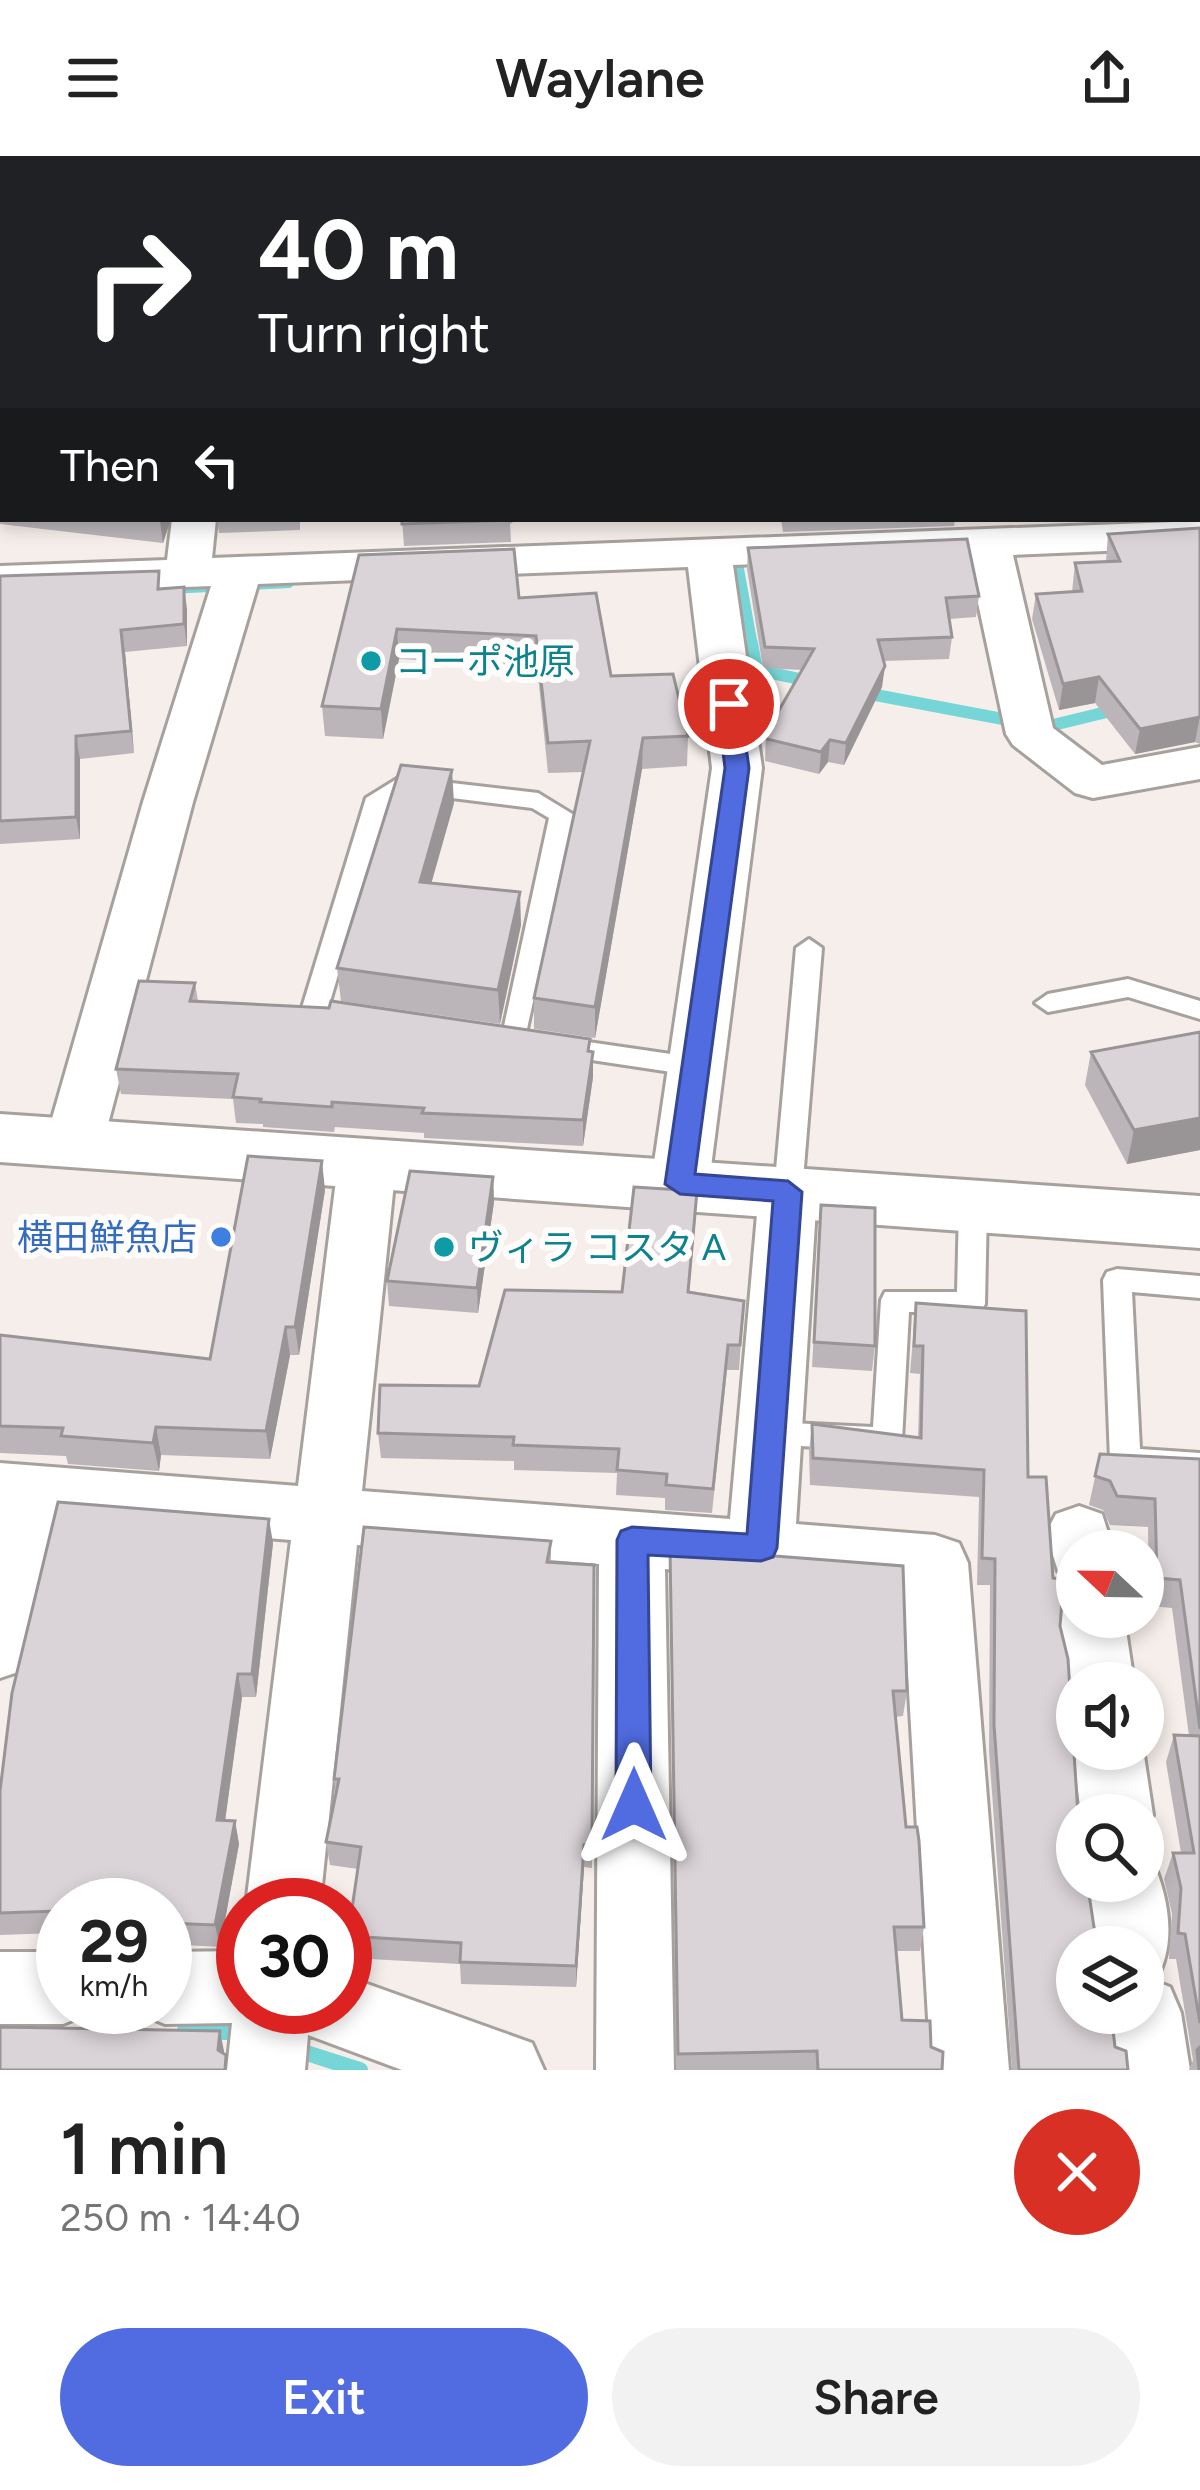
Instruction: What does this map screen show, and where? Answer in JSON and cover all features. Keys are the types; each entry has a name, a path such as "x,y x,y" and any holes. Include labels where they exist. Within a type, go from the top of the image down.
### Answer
{"street":[{"path":"74,1143 168,802 214,571 195,522"},
{"path":"0,580 1200,534"},
{"path":"988,543 1030,734 1093,782 1200,763"},
{"path":"680,1184 737,768 709,555"},
{"path":"0,1138 1200,1222"},
{"path":"286,1878 367,1164"},
{"path":"761,1548 788,1192"},
{"path":"0,1649 18,1491 935,1563 970,2070"},
{"path":"632,1540 635,2070"},
{"path":"0,1988 36,1988"},
{"path":"372,2023 505,2070"},
{"path":"266,2070 269,2034"},
{"path":"1146,2034 1151,2070"}],"lane":[{"path":"359,1018 314,1011 378,798 400,784 538,801 562,815 503,1038 698,1066"},
{"path":"788,1192 809,949"},
{"path":"1048,1003 1128,988 1200,1010"},
{"path":"770,1434 887,1440 895,1300 970,1304 973,1207"},
{"path":"1200,1287 1117,1280 1126,1460 1200,1465"}],"building":[{"path":"1200,528 1200,717 1140,729 1099,677 1063,684 1036,594 1082,591 1075,563 1120,561 1108,534"},
{"path":"967,539 979,596 946,598 952,637 878,640 885,666 846,743 830,740 821,752 767,739 766,733 814,649 765,647 748,548"},
{"path":"514,549 519,598 596,593 611,676 673,674 688,736 643,738 595,1007 534,998 590,741 548,743 536,636 397,629 381,709 322,706 359,555"},
{"path":"159,571 158,589 184,587 184,624 121,630 131,731 76,736 76,817 0,821 0,576"},
{"path":"401,765 452,770 420,882 520,892 498,990 337,968"},
{"path":"139,981 195,983 190,1001 329,1008 331,1001 590,1039 588,1051 593,1052 583,1120 422,1113 424,1108 332,1102 332,1107 260,1102 233,1097 238,1074 116,1069"},
{"path":"1200,1032 1200,1118 1134,1130 1091,1052"},
{"path":"248,1156 322,1161 295,1327 286,1327 266,1431 156,1427 153,1443 61,1436 63,1428 0,1426 0,1335 210,1359"},
{"name":"ヴィラ コスタ A","path":"410,1171 493,1177 477,1288 387,1281"},
{"path":"634,1187 697,1191 688,1292 744,1301 740,1345 728,1345 713,1489 666,1485 667,1474 617,1470 619,1449 513,1445 514,1437 378,1433 380,1385 479,1386 505,1290 622,1292"},
{"path":"821,1205 875,1208 875,1346 814,1342"},
{"path":"916,1303 1026,1311 1028,1477 1046,1477 1056,1578 1056,1638 1063,1638 1068,1659 1056,1662 1056,1770 1075,1770 1077,1794 1056,1794 1056,1902 1090,1902 1094,1926 1056,1926 1056,2034 1113,2034 1115,2047 1126,2051 1128,2070 1019,2070 994,1725 995,1559 982,1558 984,1470 813,1458 812,1424 921,1438 923,1346 914,1346"},
{"path":"1100,1454 1200,1459 1200,1729 1180,1580 1164,1579 1164,1530 1156,1530 1155,1499 1117,1496 1110,1481 1095,1476"},
{"path":"58,1502 269,1519 252,1674 238,1674 217,1820 235,1821 224,1878 216,1878 215,1925 192,1924 192,1878 36,1878 36,1912 0,1913 0,1791 12,1693"},
{"path":"364,1527 551,1541 547,1562 594,1565 592,1845 584,1845 576,1966 460,1962 461,1943 372,1937 372,1878 356,1878 361,1847 326,1842 339,1779 334,1779"},
{"path":"670,1548 903,1566 907,1691 893,1691 906,1827 917,1827 919,1841 924,1927 894,1927 902,2020 930,2021 931,2047 943,2052 942,2070 818,2070 817,2051 678,2054"},
{"path":"1174,1735 1200,1736 1200,2023 1185,1934 1178,1933 1181,1888 1173,1853 1194,1853"},
{"path":"0,2027 36,2028 36,2034 216,2031 218,2050 226,2055 225,2070 0,2070"}],"waterway":[{"path":"719,564 739,569 753,646"},
{"path":"168,589 289,583"},
{"path":"752,643 757,670 814,682"},
{"path":"865,693 1045,727 1119,709"},
{"path":"192,2030 216,2032"},
{"path":"291,2048 360,2070"}],"place":[{"name":"コーポ池原","path":"371,661"},
{"name":"横田鮮魚店","path":"221,1237"},
{"name":"ヴィラ コスタ A","path":"444,1247"}],"route":[{"path":"634,1805 632,1540 761,1548 788,1192 680,1184 737,768 729,704"}]}
